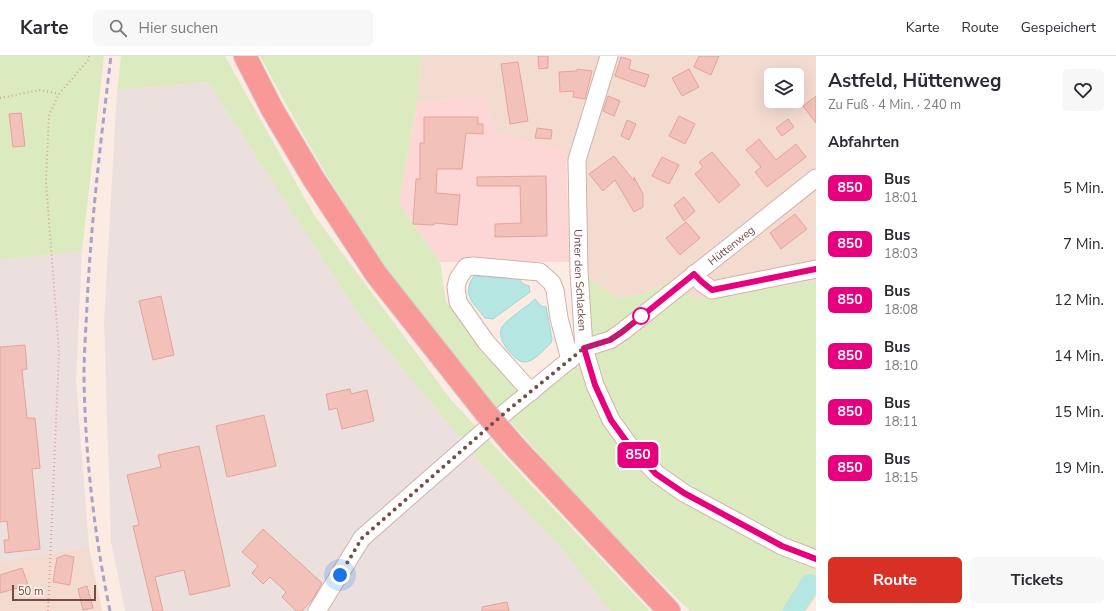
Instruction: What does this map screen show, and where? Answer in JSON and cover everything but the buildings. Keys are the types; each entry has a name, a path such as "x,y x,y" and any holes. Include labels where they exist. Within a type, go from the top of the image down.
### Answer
{"highway":[{"path":"246,56 272,109 313,178 376,274 485,412 516,448 668,611"}],"street":[{"name":"Unter den Schlacken","path":"609,56 577,160 579,271 584,348 595,385 611,420 629,445 656,474 684,493 782,546 816,559"},
{"name":"Hüttenweg","path":"584,348 610,340 622,332 816,178"},
{"path":"531,392 486,342 458,302 456,287 458,279 466,267 473,266 540,272 546,276 555,290 559,318 570,360"},
{"path":"694,274 712,290 816,269"},
{"path":"318,611 362,538 584,348"}],"path":[{"path":"48,611 59,352 46,181 48,115 59,94 90,56"},
{"path":"0,98 40,90 59,94"}],"shaded area":[{"path":"422,56 816,56 816,281 694,299 674,279 643,294 616,298 581,273 565,151 495,132 485,96 417,102"},
{"path":"208,82 361,318 480,462 563,550 610,611 125,611 111,542 104,322 117,90"},
{"path":"485,96 496,132 566,151 570,262 440,262 399,203 417,102"},
{"path":"82,251 76,381 89,547 0,561 0,260"},
{"path":"89,547 102,611 0,611 0,561"}],"green space":[{"path":"0,56 104,56 82,251 0,260"},
{"path":"121,56 225,56 314,215 452,401 650,611 610,611 563,550 480,462 361,318 208,82 117,90"},
{"path":"260,56 422,56 417,102 399,203 440,262 446,302 521,389 498,410 419,313 375,252 315,156"},
{"path":"581,273 617,298 643,294 674,279 694,299 816,281 816,596 806,611 690,611 594,517 508,419 590,351"}],"water":[{"path":"474,276 519,279 523,284 529,286 530,292 493,319 485,318 470,298 469,288"},
{"path":"535,299 541,306 546,307 552,339 551,343 538,355 527,362 524,362 516,358 507,349 501,337 501,332 504,324"}],"waterway":[{"path":"793,611 810,584"}],"railway":[{"path":"110,611 99,552 91,494 86,435 84,375 91,243 111,56"}],"bus line":[{"name":"850","path":"816,269 712,290 694,274 622,332 610,340 584,348 595,385 611,420 629,445 656,474 684,493 782,546 816,559"}],"route":[{"path":"340,575 362,538 507,411 584,348 610,340 644,314 641,316"}]}
